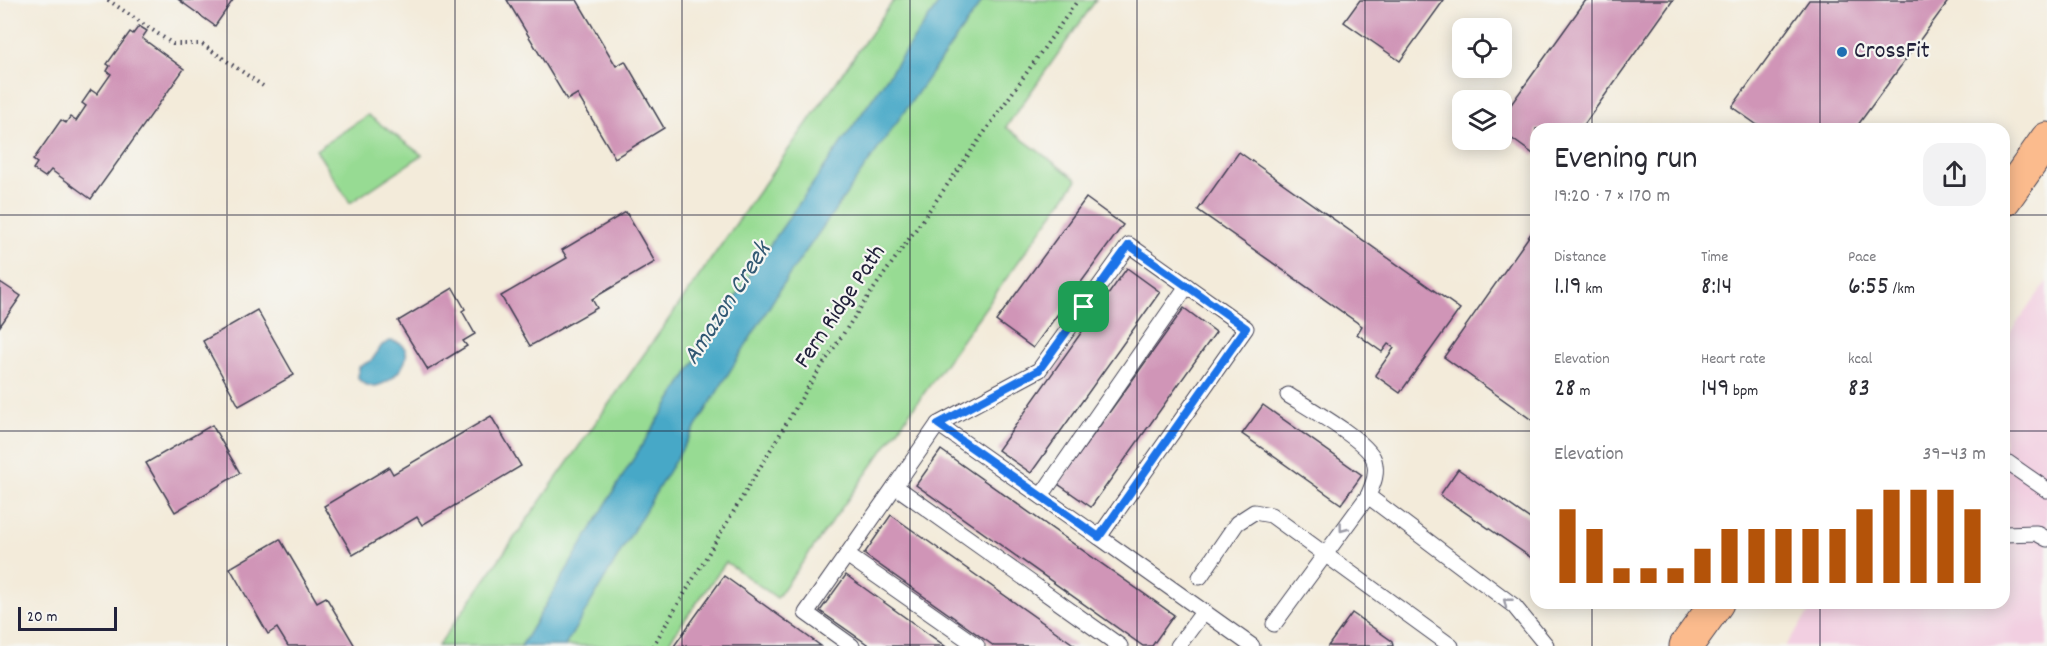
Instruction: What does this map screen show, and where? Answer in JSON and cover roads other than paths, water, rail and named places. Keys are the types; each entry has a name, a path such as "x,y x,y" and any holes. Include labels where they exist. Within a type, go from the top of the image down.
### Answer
{"main road":[{"path":"2010,191 2047,139"},
{"path":"1686,646 1713,609"}],"lane":[{"path":"852,646 806,614 938,424 1039,370 1129,245 1246,328 1099,537"},
{"path":"1041,496 1186,286"},
{"path":"1274,624 1368,496 1376,479 1374,459 1359,441 1288,395"},
{"path":"938,424 1252,646"},
{"path":"2010,464 2047,490"},
{"path":"895,486 1120,646"},
{"path":"1368,496 1514,606 1546,646"},
{"path":"1200,578 1237,523 1254,512 1271,515 1451,646"},
{"path":"2010,534 2037,533 2047,539"},
{"path":"847,555 976,646"},
{"path":"1178,646 1204,611"}],"water":[{"path":"941,0 983,0 787,278 565,646 521,646 627,469 754,268"},
{"path":"390,341 402,345 406,353 404,362 389,381 378,385 367,385 358,378 359,367 372,360 382,345"}],"place":[{"name":"CrossFit","path":"1842,52"}],"water label":[{"name":"Amazon Creek","path":"728,304"}]}
